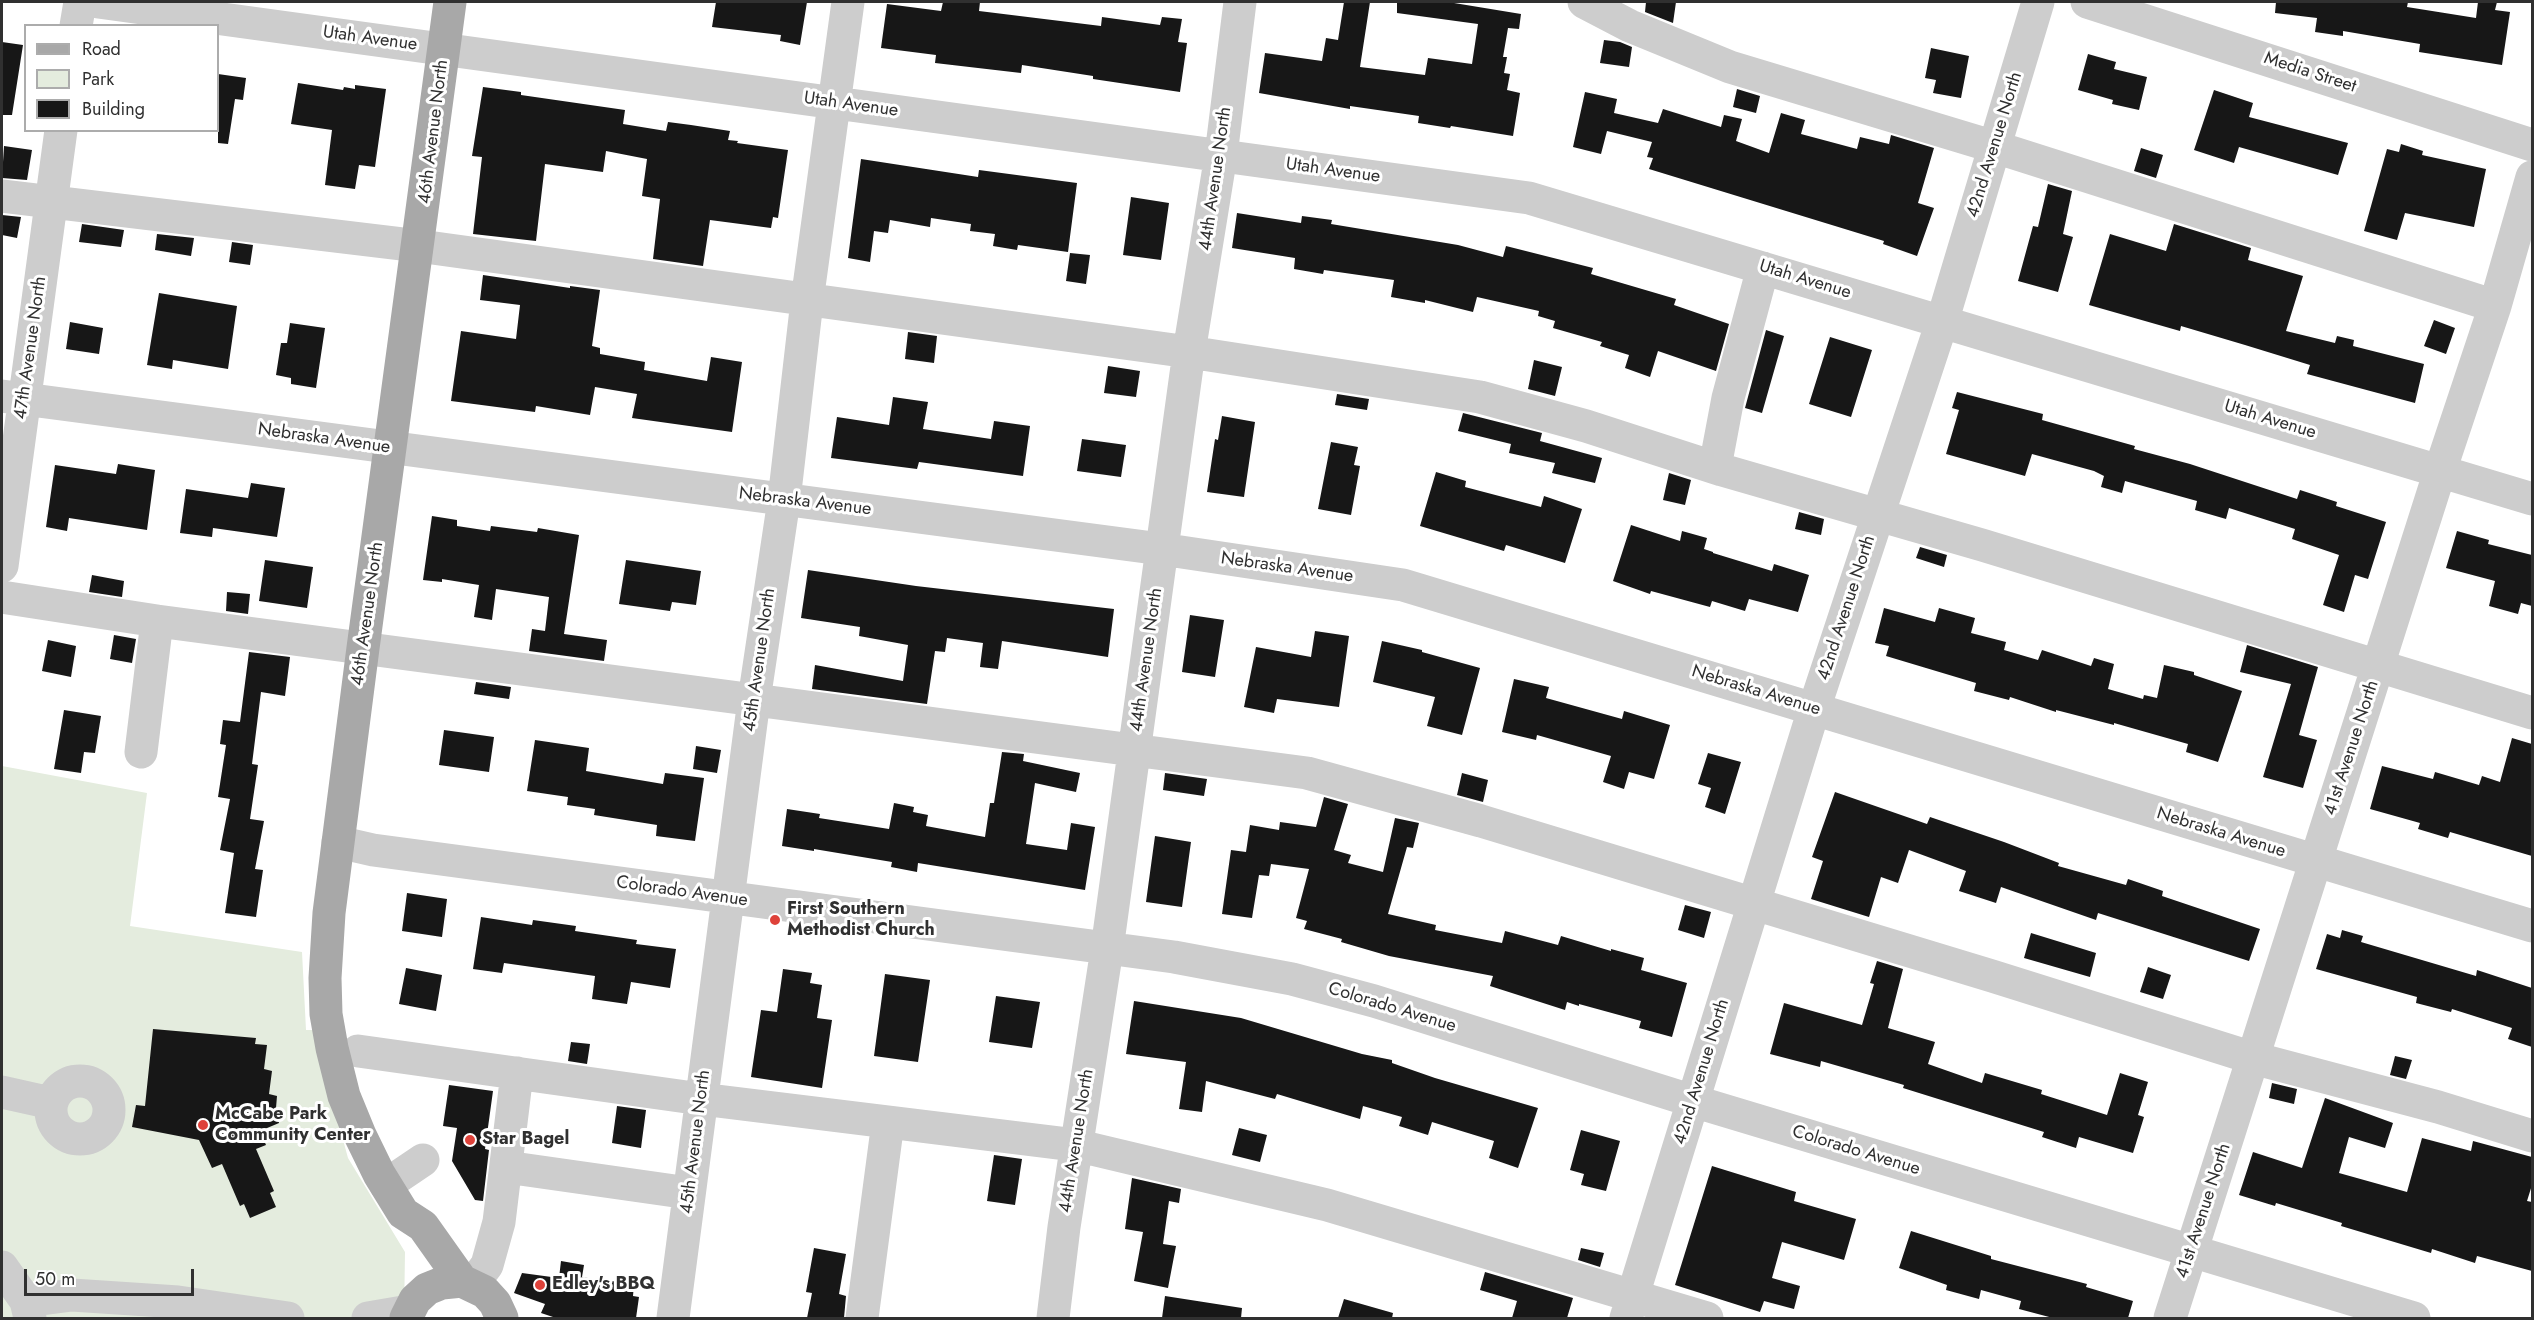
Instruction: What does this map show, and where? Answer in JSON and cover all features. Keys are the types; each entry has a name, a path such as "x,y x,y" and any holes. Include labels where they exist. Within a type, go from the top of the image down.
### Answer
{"main road":[{"name":"46th Avenue North","path":"450,2 338,842 326,938 325,997 327,1023 344,1096 360,1135 386,1185 403,1213 423,1226 467,1283 485,1292 495,1303 502,1318"},
{"name":"46th Avenue North","path":"403,1213 402,1226 420,1263 424,1283 412,1308"},
{"path":"412,1308 442,1283 467,1283"}],"street":[{"path":"76,24 80,2"},
{"name":"Utah Avenue","path":"98,2 1529,198 2532,499"},
{"name":"45th Avenue North","path":"673,1318 754,700 784,500 807,301 848,2"},
{"name":"44th Avenue North","path":"1053,1318 1075,1145 1107,949 1189,352 1221,155 1240,2"},
{"path":"1584,2 1640,30 1730,67 1995,147 2495,306"},
{"name":"42nd Avenue North","path":"1630,1307 1814,709 1942,322 2038,2"},
{"name":"Media Street","path":"2087,2 2532,144"},
{"name":"47th Avenue North","path":"2,566 13,397 51,202 61,132"},
{"name":"41st Avenue North","path":"2170,1318 2440,471 2495,306 2532,177"},
{"path":"2,196 419,246 1189,352 1480,397 1586,426 2532,713"},
{"path":"1715,467 1728,398 1763,268"},
{"name":"Nebraska Avenue","path":"13,397 1161,549 1403,585 2532,926"},
{"path":"2,597 157,621 1307,773 1414,801 2253,1058 2438,1107 2532,1136"},
{"path":"141,752 157,621"},
{"name":"Colorado Avenue","path":"338,842 373,850 1174,957 1292,979 1374,1001 1693,1101 2414,1318"},
{"path":"358,1051 701,1099 1075,1145 1327,1205 1630,1307 1707,1318"},
{"path":"467,1283 482,1274 491,1254 499,1222 517,1073"},
{"path":"2,1092 51,1103"},
{"path":"862,1318 888,1122"},
{"path":"386,1185 423,1160"},
{"path":"506,1167 689,1193"},
{"path":"2,1267 28,1310 72,1295 178,1302 288,1318"},
{"path":"368,1318 412,1308"}],"green space":[{"path":"2,766 147,793 130,926 302,952 306,1030 313,1030 348,1158 405,1252 404,1318 2,1318"}],"building":[{"path":"716,2 807,2 800,45 780,41 781,35 712,27"},
{"path":"943,2 980,2 979,11 1101,26 1102,17 1160,25 1162,17 1182,19 1178,42 1187,43 1180,92 1093,79 1093,76 1022,65 1021,73 935,63 936,55 881,48 887,4 941,11"},
{"path":"1344,2 1370,2 1360,67 1425,75 1428,58 1472,64 1478,24 1397,13 1397,2 1448,2 1521,14 1519,29 1508,28 1503,57 1507,57 1504,73 1510,74 1507,90 1520,93 1513,136 1418,123 1419,116 1350,106 1350,109 1259,93 1265,53 1322,61 1326,38 1338,40"},
{"path":"1646,2 1676,2 1673,23 1645,12"},
{"path":"2276,2 2408,2 2407,7 2476,18 2478,2 2497,2 2495,10 2510,12 2502,65 2419,52 2420,44 2343,31 2343,36 2315,32 2317,18 2275,13"},
{"path":"1604,40 1620,42 1632,47 1629,67 1600,63"},
{"path":"2,42 23,45 12,115 2,115"},
{"path":"1931,48 1969,56 1961,98 1933,93 1936,80 1925,78"},
{"path":"2088,54 2116,62 2114,69 2147,77 2139,110 2112,104 2113,100 2078,90"},
{"path":"219,74 246,78 243,100 235,99 228,144 218,143"},
{"path":"298,83 343,90 344,87 355,89 355,85 386,89 375,167 359,165 355,189 325,185 332,130 291,124"},
{"path":"483,87 521,92 521,95 625,110 623,124 666,131 668,122 730,131 728,140 738,141 737,143 788,150 778,218 773,217 771,228 710,220 703,266 653,259 660,199 642,196 647,159 606,151 603,172 545,164 536,241 473,234 482,157 472,156"},
{"path":"1737,89 1760,96 1756,113 1733,107"},
{"path":"2214,90 2253,103 2249,117 2348,143 2338,175 2239,147 2234,163 2194,150"},
{"path":"1585,92 1617,99 1614,113 1658,123 1663,109 1721,127 1724,115 1742,119 1736,141 1769,153 1781,113 1805,120 1801,134 1857,149 1860,137 1889,144 1891,135 1934,148 1918,203 1934,208 1917,256 1883,244 1884,241 1649,169 1653,158 1647,157 1652,142 1607,131 1601,154 1573,147"},
{"path":"2401,144 2423,151 2422,155 2486,169 2474,227 2405,213 2397,240 2364,231 2387,149 2399,152"},
{"path":"4,146 32,150 27,180 2,178"},
{"path":"2141,148 2163,155 2156,178 2134,171"},
{"path":"861,159 978,177 979,170 1077,183 1068,252 1018,245 1017,250 993,246 995,234 970,231 971,224 931,218 930,227 890,220 888,233 874,231 870,262 848,258"},
{"path":"2048,184 2072,191 2063,234 2073,237 2058,292 2018,281 2033,226 2038,227"},
{"path":"1131,197 1169,203 1161,260 1123,255"},
{"path":"1237,213 1301,223 1302,216 1332,220 1331,224 1458,245 1503,257 1506,246 1593,268 1591,274 1676,299 1674,305 1729,324 1716,371 1658,351 1650,377 1625,368 1629,355 1600,346 1602,342 1553,328 1555,321 1538,316 1539,311 1477,297 1473,312 1425,300 1425,303 1391,297 1394,280 1324,270 1323,274 1294,269 1295,258 1232,248"},
{"path":"2,215 21,217 17,238 2,235"},
{"path":"82,224 124,230 121,247 79,242"},
{"path":"2174,224 2251,248 2248,260 2303,276 2286,331 2335,343 2337,336 2354,340 2353,346 2424,364 2415,403 2307,374 2310,365 2245,345 2181,326 2180,331 2089,305 2110,234 2166,251"},
{"path":"157,234 194,238 191,256 155,250"},
{"path":"232,242 253,245 250,265 229,262"},
{"path":"1070,253 1090,255 1086,284 1066,281"},
{"path":"483,275 570,288 570,286 600,290 592,346 600,348 600,354 645,362 644,370 707,381 711,357 742,362 732,432 632,418 637,394 595,387 590,415 536,406 535,412 451,401 461,331 516,339 520,305 480,300"},
{"path":"159,293 237,306 228,369 173,360 172,369 147,365"},
{"path":"2434,320 2455,328 2446,354 2424,346"},
{"path":"70,322 103,328 99,354 66,349"},
{"path":"290,323 325,328 316,388 291,384 291,378 276,375 281,343 287,343"},
{"path":"1766,330 1784,336 1762,413 1745,408"},
{"path":"908,332 937,336 934,363 905,359"},
{"path":"1830,337 1872,350 1851,417 1809,404"},
{"path":"1534,360 1562,367 1555,396 1528,389"},
{"path":"1108,366 1140,371 1136,397 1104,393"},
{"path":"1957,392 2043,414 2042,420 2135,446 2134,449 2190,464 2297,499 2300,490 2337,502 2336,506 2386,522 2368,579 2355,575 2344,612 2323,605 2339,555 2292,539 2295,529 2229,508 2226,519 2195,510 2197,501 2125,481 2122,493 2101,487 2104,476 2094,471 2032,454 2025,476 1946,454 1959,410 1952,408"},
{"path":"1337,394 1369,399 1367,410 1335,405"},
{"path":"893,397 928,402 923,429 991,439 994,421 1030,426 1023,476 919,462 917,469 831,458 837,417 889,425"},
{"path":"1463,413 1542,433 1540,441 1602,458 1595,483 1552,473 1555,463 1509,453 1511,444 1458,431"},
{"path":"1222,416 1255,422 1244,497 1207,492 1215,439 1218,440"},
{"path":"1082,439 1126,445 1121,477 1077,471"},
{"path":"1331,442 1358,447 1354,465 1360,466 1351,515 1318,509"},
{"path":"118,464 155,470 147,530 69,518 67,531 46,527 55,465 116,474"},
{"path":"1436,472 1466,481 1465,487 1541,507 1544,496 1582,509 1565,563 1506,545 1504,551 1420,526"},
{"path":"1669,473 1691,480 1685,505 1663,500"},
{"path":"251,483 285,488 277,537 213,528 212,537 180,533 186,489 248,498"},
{"path":"1799,512 1824,519 1821,535 1795,529"},
{"path":"432,516 457,520 457,526 490,531 491,526 537,532 538,528 579,535 564,634 607,640 604,661 529,651 532,629 545,631 549,597 496,589 492,620 474,617 479,585 442,579 442,582 423,580"},
{"path":"1631,525 1680,541 1682,531 1707,538 1704,549 1713,553 1772,571 1774,564 1809,575 1798,612 1749,599 1745,611 1712,601 1710,607 1651,591 1650,594 1613,581"},
{"path":"2457,531 2489,540 2488,544 2532,555 2532,606 2521,603 2518,614 2489,606 2495,581 2446,568"},
{"path":"1920,547 1947,555 1944,567 1916,558"},
{"path":"265,560 313,567 307,608 259,601"},
{"path":"626,560 701,571 696,605 672,602 670,611 619,604"},
{"path":"808,570 916,586 1114,609 1108,657 1002,641 998,669 980,667 983,643 947,638 945,652 935,651 927,704 812,689 815,665 903,681 908,645 859,636 860,627 801,618"},
{"path":"92,575 124,581 122,597 89,592"},
{"path":"227,592 250,594 248,614 226,611"},
{"path":"1884,608 1935,622 1939,608 1975,618 1971,633 2006,642 2004,650 2038,660 2042,650 2091,666 2094,658 2114,664 2108,689 2143,699 2144,695 2157,698 2164,665 2194,672 2194,675 2242,691 2218,762 2186,752 2188,744 2114,723 2114,725 2056,710 2056,712 2010,697 2009,700 1974,691 1976,683 1886,656 1889,646 1875,643"},
{"path":"1190,615 1224,620 1215,677 1182,672"},
{"path":"1315,631 1349,636 1339,707 1277,699 1274,713 1244,707 1256,647 1311,657"},
{"path":"114,635 136,639 132,663 110,659"},
{"path":"48,640 76,646 71,677 42,671"},
{"path":"1382,641 1422,650 1422,652 1480,668 1462,735 1427,726 1435,697 1373,682"},
{"path":"2247,645 2318,667 2299,735 2317,740 2303,788 2263,777 2291,684 2240,672"},
{"path":"249,652 290,657 285,696 261,692 252,764 258,765 250,819 264,821 255,869 263,870 256,917 225,913 234,853 220,850 230,799 218,797 226,745 220,744 223,720 240,722"},
{"path":"1514,679 1549,687 1546,698 1622,719 1624,711 1670,725 1654,779 1629,772 1624,789 1603,782 1611,756 1537,735 1536,740 1502,732"},
{"path":"476,682 511,687 509,699 474,694"},
{"path":"64,710 101,716 95,753 84,752 81,773 54,769"},
{"path":"444,730 494,737 489,772 439,765"},
{"path":"2512,738 2532,744 2532,856 2450,832 2448,838 2418,829 2420,823 2370,809 2382,766 2433,779 2435,772 2479,785 2482,776 2500,782"},
{"path":"535,740 589,748 586,771 663,784 665,773 704,778 695,841 656,836 657,825 594,815 595,809 567,805 568,797 527,791"},
{"path":"696,746 721,750 717,773 693,769"},
{"path":"1002,752 1024,754 1023,761 1080,773 1076,792 1035,783 1026,844 1067,850 1071,823 1095,827 1085,890 918,863 917,872 891,867 892,862 782,846 787,809 820,814 819,818 889,829 894,803 914,807 913,812 928,815 926,826 985,837 990,803 994,803"},
{"path":"1708,753 1741,762 1725,814 1705,807 1711,788 1698,784"},
{"path":"1165,773 1207,779 1204,796 1163,790"},
{"path":"1462,773 1488,780 1483,802 1457,795"},
{"path":"1835,792 1927,824 1930,817 2059,863 2058,866 2126,885 2128,879 2163,891 2162,896 2260,929 2249,961 2098,913 2096,920 2001,887 1996,903 1959,891 1966,871 1909,850 1898,883 1881,877 1869,917 1811,899 1823,861 1812,857"},
{"path":"1324,797 1348,804 1334,850 1351,855 1348,863 1383,872 1395,818 1419,823 1413,848 1407,847 1388,914 1436,925 1435,930 1502,943 1505,931 1558,945 1561,936 1644,958 1641,970 1687,983 1672,1037 1639,1028 1641,1021 1567,1002 1565,1010 1490,986 1493,976 1389,956 1341,942 1342,939 1304,929 1307,921 1296,918 1309,869 1271,864 1269,876 1259,875 1252,918 1222,914 1231,850 1246,852 1250,825 1279,830 1280,822 1316,827"},
{"path":"1155,836 1191,842 1182,907 1146,902"},
{"path":"407,893 447,899 442,937 402,931"},
{"path":"1685,905 1711,912 1704,938 1678,930"},
{"path":"481,917 532,925 533,920 576,926 575,931 637,940 636,944 676,949 670,988 631,982 627,1004 592,999 595,976 504,963 502,973 473,969"},
{"path":"2342,930 2363,936 2361,942 2476,976 2477,970 2532,988 2532,1047 2508,1039 2512,1028 2452,1009 2451,1012 2416,1003 2417,997 2316,969 2327,934 2340,938"},
{"path":"2031,933 2096,953 2090,977 2024,958"},
{"path":"1877,961 1903,969 1888,1028 1935,1042 1928,1064 1982,1083 1985,1073 2042,1090 2041,1094 2107,1115 2120,1073 2148,1082 2138,1115 2144,1117 2133,1153 2079,1137 2076,1148 2042,1137 2044,1132 1903,1088 1904,1085 1821,1061 1820,1067 1770,1054 1784,1003 1862,1025 1874,984 1870,983"},
{"path":"2148,967 2171,975 2163,999 2140,992"},
{"path":"406,968 442,975 436,1011 399,1004"},
{"path":"783,969 812,973 810,983 822,985 817,1018 832,1020 822,1088 751,1077 761,1010 777,1012"},
{"path":"885,974 930,980 918,1062 874,1056"},
{"path":"996,996 1040,1002 1032,1048 989,1042"},
{"path":"1134,1001 1241,1018 1362,1054 1392,1060 1392,1063 1435,1078 1538,1108 1518,1168 1489,1158 1494,1141 1432,1122 1428,1135 1399,1126 1402,1117 1363,1106 1360,1119 1277,1094 1275,1099 1206,1081 1202,1112 1179,1109 1186,1062 1126,1054"},
{"name":"McCabe Park Community Center","path":"153,1029 256,1038 255,1044 267,1045 264,1069 272,1071 269,1094 277,1096 276,1108 279,1123 260,1131 266,1145 256,1149 274,1191 270,1193 276,1207 250,1218 244,1204 240,1206 222,1164 212,1168 199,1140 132,1127 136,1105 145,1106"},
{"path":"571,1042 590,1044 587,1064 568,1061"},
{"path":"2395,1056 2412,1060 2406,1079 2390,1075"},
{"path":"2272,1083 2297,1089 2294,1104 2269,1098"},
{"path":"449,1085 493,1091 485,1149 489,1150 483,1201 475,1200 452,1161 457,1128 443,1126"},
{"path":"2325,1098 2393,1123 2385,1148 2349,1137 2339,1173 2407,1192 2422,1138 2471,1151 2473,1141 2532,1157 2532,1185 2527,1201 2532,1202 2532,1271 2477,1256 2475,1263 2432,1249 2431,1253 2341,1226 2342,1223 2276,1203 2275,1206 2239,1195 2253,1152 2302,1168"},
{"path":"617,1106 646,1110 641,1148 612,1143"},
{"path":"1239,1128 1267,1135 1260,1162 1232,1155"},
{"path":"1581,1130 1620,1141 1606,1191 1581,1185 1584,1174 1570,1170"},
{"path":"994,1155 1022,1159 1015,1205 987,1201"},
{"path":"1712,1166 1796,1192 1794,1201 1856,1219 1844,1260 1782,1242 1772,1278 1800,1286 1794,1309 1764,1301 1760,1312 1675,1285"},
{"path":"1132,1178 1181,1189 1179,1203 1169,1201 1163,1244 1176,1246 1168,1288 1134,1281 1143,1232 1125,1229"},
{"path":"1911,1231 1991,1256 1991,1259 2087,1284 2086,1287 2133,1301 2128,1318 2053,1318 2019,1309 2021,1301 1981,1290 1979,1299 1946,1290 1947,1285 1899,1268"},
{"path":"814,1248 846,1254 839,1294 846,1296 844,1318 807,1318 812,1293 806,1292"},
{"path":"1581,1248 1604,1253 1600,1267 1578,1260"},
{"path":"561,1261 584,1265 582,1277 634,1284 633,1296 639,1297 636,1318 556,1318 541,1313 545,1304 514,1293 522,1273 559,1278"},
{"path":"1485,1272 1573,1298 1567,1318 1512,1318 1517,1301 1480,1290"},
{"path":"1165,1296 1242,1308 1241,1318 1162,1318"},
{"path":"1344,1299 1393,1313 1392,1318 1338,1318"}],"place":[{"name":"First Southern Methodist Church","path":"775,920"},
{"name":"McCabe Park Community Center","path":"203,1125"},
{"name":"Star Bagel","path":"470,1140"},
{"name":"Edley's BBQ","path":"540,1285"}]}
